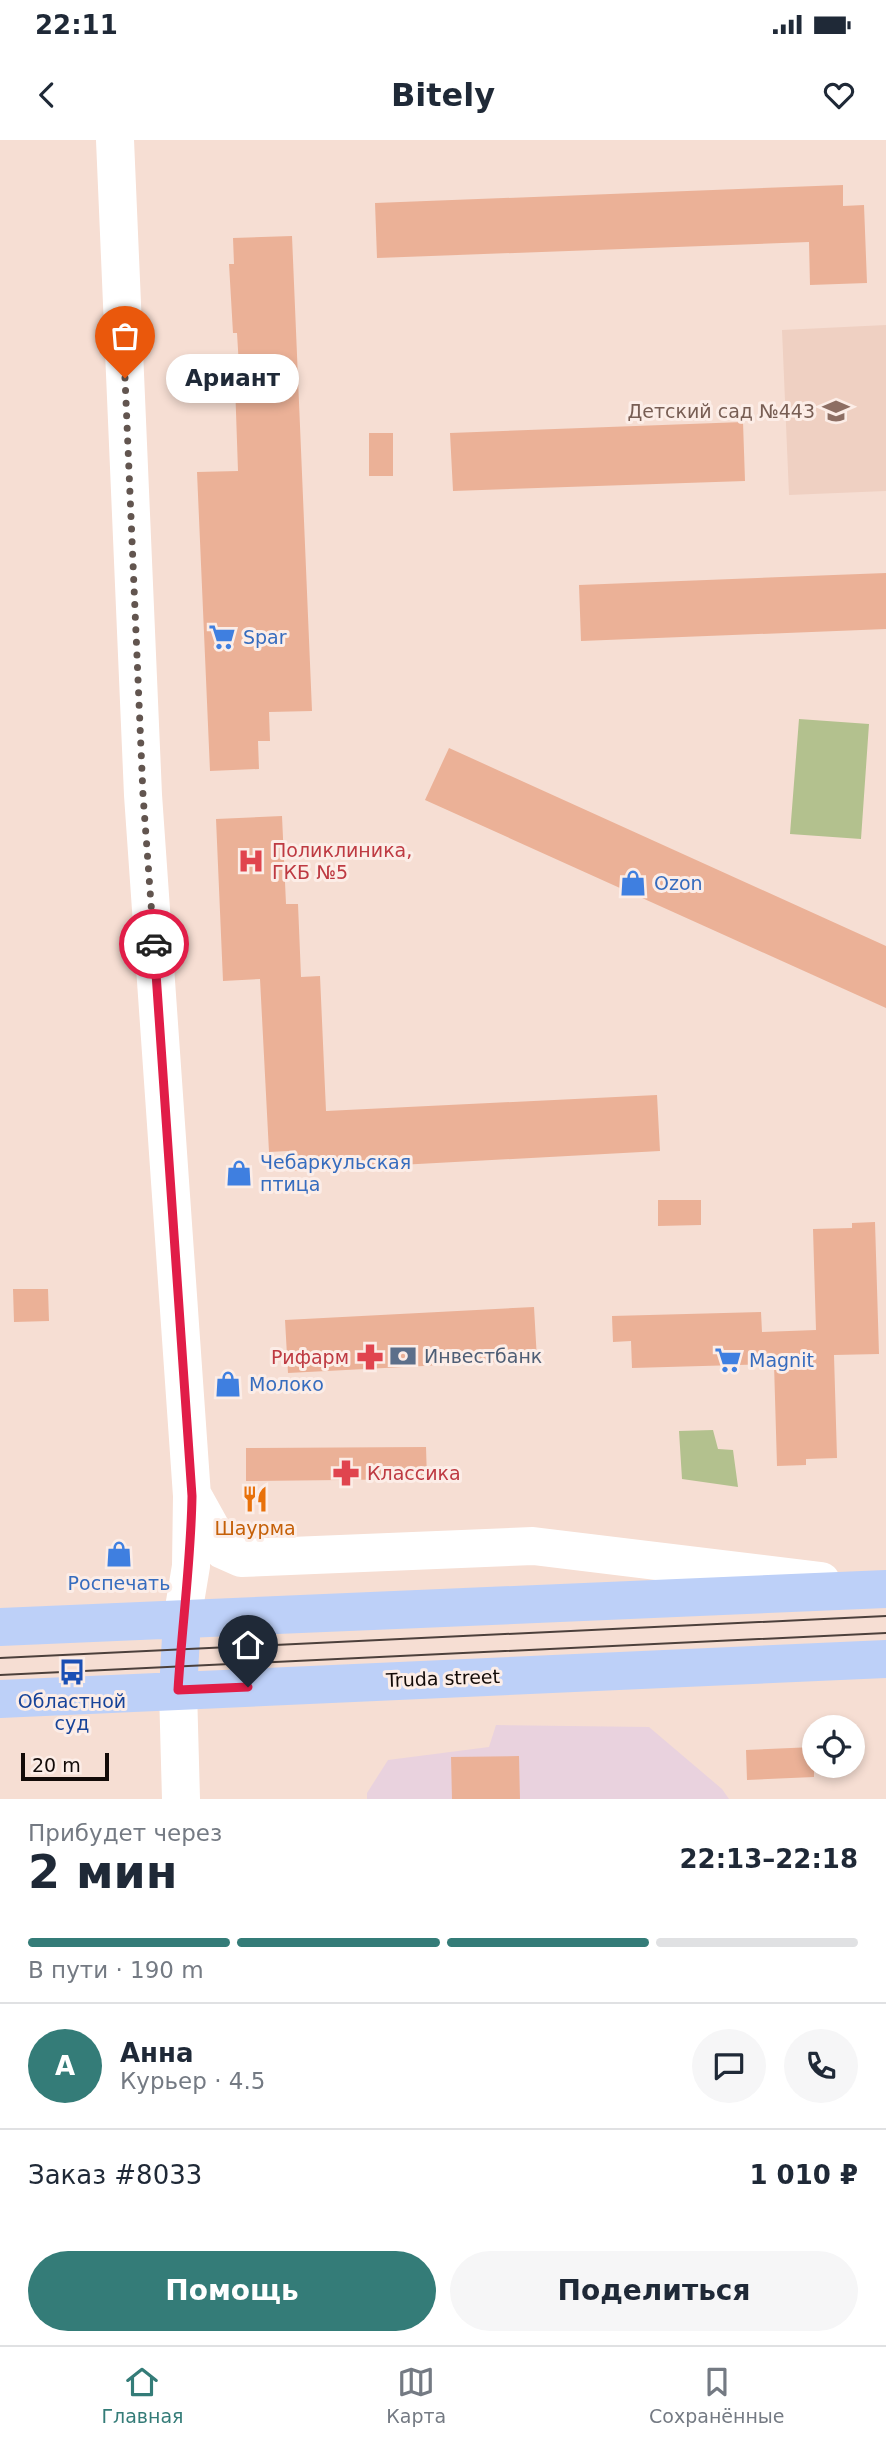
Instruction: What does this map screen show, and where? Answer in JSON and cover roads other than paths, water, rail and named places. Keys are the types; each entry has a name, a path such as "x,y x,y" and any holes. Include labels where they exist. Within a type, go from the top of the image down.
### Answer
{"main road":[{"path":"0,1627 886,1589"},
{"path":"178,1690 182,1620"},
{"name":"Truda street","path":"0,1699 886,1659"}],"street":[{"path":"116,140 143,795 192,1496 191,1566 182,1620"},
{"path":"192,1496 223,1550 241,1558 533,1546 886,1589"},
{"path":"178,1690 181,1799"}],"tram line":[{"path":"0,1658 886,1616"},
{"path":"0,1675 886,1633"}],"place":[{"name":"Ариант","path":"125,378"},
{"name":"Детский сад №443","path":"836,411"},
{"name":"Spar","path":"222,637"},
{"name":"Поликлиника, ГКБ №5","path":"251,861"},
{"name":"Ozon","path":"633,883"},
{"name":"Чебаркульская птица","path":"239,1173"},
{"name":"Инвестбанк","path":"403,1356"},
{"name":"Рифарм","path":"370,1357"},
{"name":"Magnit","path":"728,1360"},
{"name":"Молоко","path":"228,1384"},
{"name":"Классика","path":"346,1473"},
{"name":"Шаурма","path":"255,1499"},
{"name":"Роспечать","path":"119,1554"},
{"name":"Областной суд","path":"72,1672"}]}
